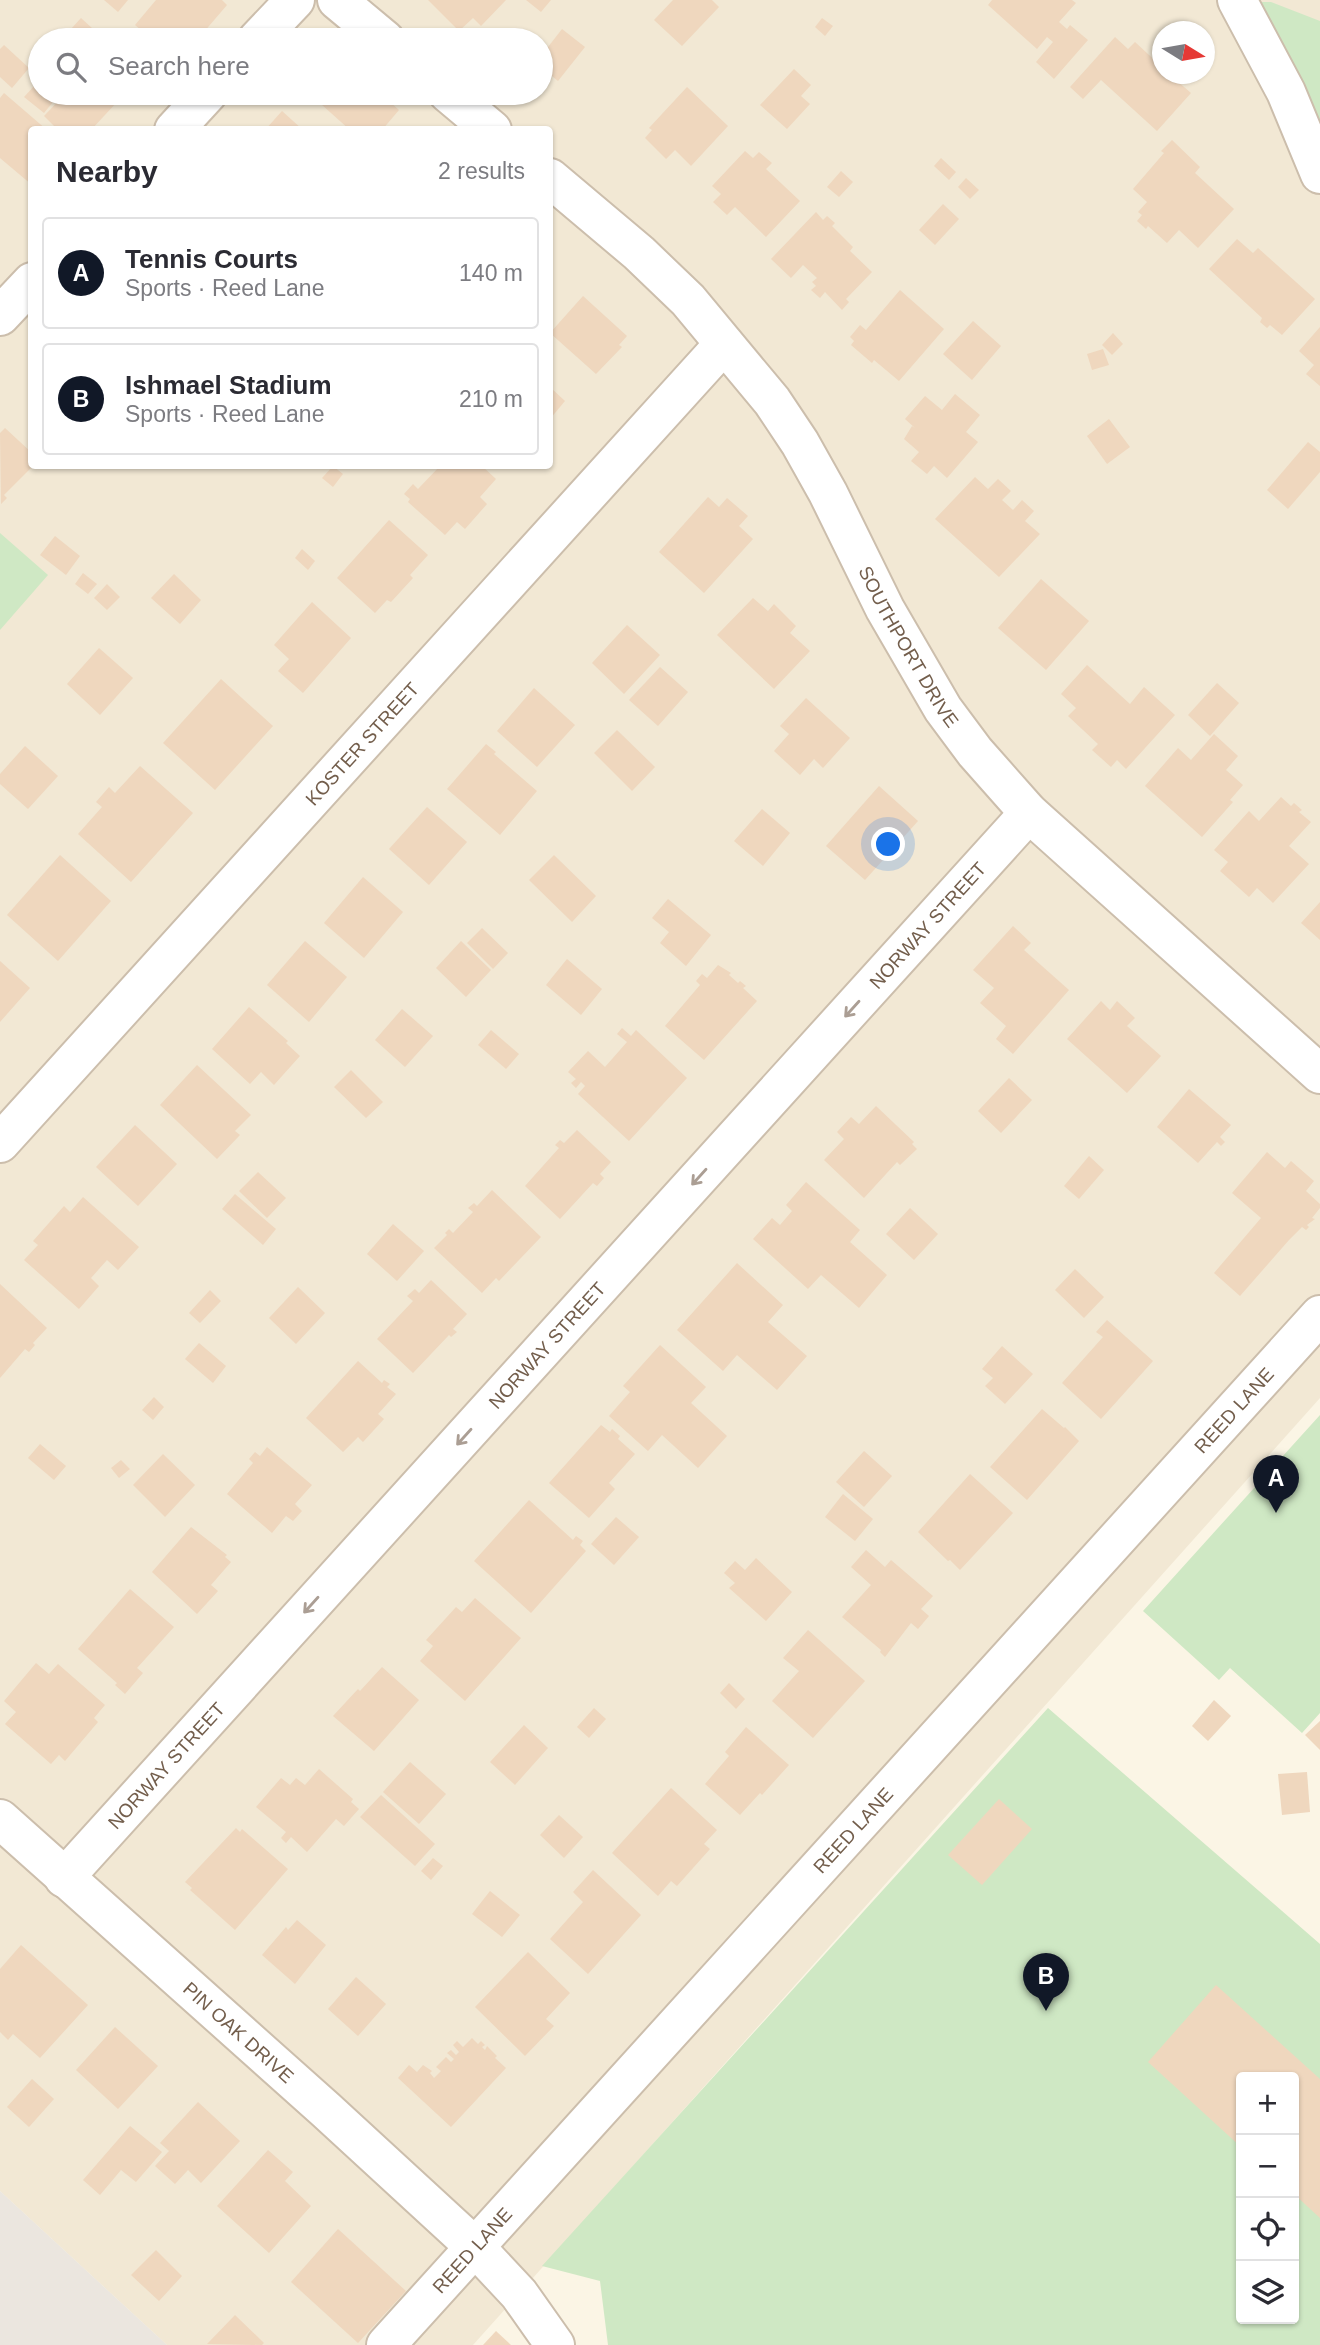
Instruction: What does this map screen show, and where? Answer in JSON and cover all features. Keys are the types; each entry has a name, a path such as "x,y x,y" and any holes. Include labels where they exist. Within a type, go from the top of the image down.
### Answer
{"street":[{"path":"268,28 295,0"},
{"path":"337,0 371,28"},
{"path":"1237,0 1286,92 1320,174"},
{"path":"178,126 197,105"},
{"path":"462,105 487,126"},
{"name":"SOUTHPORT DRIVE","path":"553,181 639,253 688,300 772,401 828,493 885,608 943,709 975,752 1030,813 1320,1074"},
{"path":"0,316 28,286"},
{"name":"KOSTER STREET","path":"0,1143 724,344"},
{"name":"NORWAY STREET","path":"64,1878 1030,813"},
{"name":"REED LANE","path":"386,2345 1320,1315"},
{"name":"PIN OAK DRIVE","path":"0,1819 475,2246 519,2294 555,2345"}],"shaded area":[{"path":"0,0 1320,0 1320,1398 473,2345 167,2345 0,2191"},
{"path":"0,2191 167,2345 0,2345"}],"green space":[{"path":"1260,2 1271,2 1320,21 1320,174"},
{"path":"0,533 48,575 0,630"},
{"path":"1320,1415 1320,1713 1302,1733 1230,1668 1219,1680 1143,1611"},
{"path":"1048,1708 1320,1944 1320,2345 608,2345 600,2281 542,2266"}],"building":[{"path":"104,0 128,0 118,12"},
{"path":"156,0 222,0 227,5 207,28 139,28 135,25"},
{"path":"428,0 506,0 481,26 473,18 462,28 456,28"},
{"path":"526,0 551,0 541,12"},
{"path":"673,0 712,0 719,7 682,46 654,20"},
{"path":"992,0 1072,0 1076,3 1059,22 1067,29 1070,25 1088,40 1054,79 1036,62 1053,42 1047,37 1037,49 988,5"},
{"path":"81,18 92,28 72,28"},
{"path":"822,18 833,26 825,36 815,27"},
{"path":"562,29 585,47 558,81 553,77 553,41"},
{"path":"1115,37 1128,49 1135,42 1152,58 1152,84 1181,84 1191,93 1157,131 1101,80 1083,99 1070,87"},
{"path":"4,45 28,67 12,88 0,77 0,49"},
{"path":"794,69 811,85 801,96 810,104 787,129 760,105"},
{"path":"687,87 728,126 691,166 675,150 666,159 645,138 652,130 649,128"},
{"path":"4,93 42,126 28,126 28,182 0,158 0,98"},
{"path":"34,105 51,105 44,113"},
{"path":"55,105 114,105 95,126 54,126 44,116"},
{"path":"322,105 393,105 399,110 385,126 346,126"},
{"path":"282,111 299,126 269,126"},
{"path":"1172,140 1200,167 1195,173 1234,209 1198,248 1179,230 1167,243 1148,226 1146,229 1137,221 1142,215 1138,212 1147,202 1133,189"},
{"path":"745,151 753,158 759,152 772,163 766,169 800,201 766,237 735,207 727,215 713,202 721,194 712,186"},
{"path":"941,158 956,172 949,180 934,166"},
{"path":"841,171 853,182 839,197 827,187"},
{"path":"966,178 979,190 970,199 958,187"},
{"path":"943,204 959,219 935,245 919,230"},
{"path":"816,212 823,220 827,216 835,223 832,226 853,247 850,251 872,272 846,299 849,302 842,310 825,292 820,298 811,290 816,286 812,282 817,278 803,265 791,278 771,259"},
{"path":"1237,239 1253,253 1258,248 1315,299 1282,335 1270,325 1267,328 1260,322 1262,318 1209,269"},
{"path":"900,290 944,329 899,381 851,345 854,341 850,337 860,325 866,330"},
{"path":"583,296 627,336 619,345 622,347 596,374 553,336 553,330"},
{"path":"973,321 1001,346 972,380 943,354"},
{"path":"1320,327 1320,386 1306,374 1314,365 1299,351"},
{"path":"1113,333 1123,344 1112,355 1102,345"},
{"path":"1103,349 1109,365 1092,370 1087,354"},
{"path":"553,390 565,401 553,415"},
{"path":"955,394 980,415 966,432 978,442 947,478 934,466 927,474 911,461 919,452 904,439 912,426 915,428 905,419 925,396 942,410"},
{"path":"1109,419 1130,447 1107,464 1087,436"},
{"path":"5,428 28,449 30,469 4,495 7,498 1,504 0,433"},
{"path":"1308,442 1320,452 1320,472 1288,509 1267,490"},
{"path":"330,469 337,469 343,474 333,487 322,478"},
{"path":"437,469 485,469 496,479 480,497 487,504 465,529 457,522 445,535 408,502 410,499 404,494 413,484 418,489"},
{"path":"975,477 988,489 998,479 1011,491 1002,500 1013,510 1022,500 1034,511 1025,521 1040,534 999,577 935,519"},
{"path":"708,497 719,507 727,498 748,516 739,526 753,539 704,593 659,552"},
{"path":"389,520 428,555 410,575 413,578 391,602 387,600 375,613 337,578"},
{"path":"55,536 80,556 66,575 40,555"},
{"path":"302,549 315,561 308,570 295,558"},
{"path":"83,573 97,584 88,594 75,584"},
{"path":"174,574 201,600 180,624 151,598"},
{"path":"1041,579 1089,621 1046,670 998,628"},
{"path":"107,584 120,597 107,610 94,598"},
{"path":"753,598 768,611 774,604 796,626 790,633 810,651 774,689 717,635"},
{"path":"312,602 351,638 303,693 278,671 289,659 274,645"},
{"path":"627,625 660,655 624,694 592,663"},
{"path":"99,648 133,678 100,715 67,684"},
{"path":"1087,665 1130,704 1144,687 1175,715 1126,769 1117,760 1111,767 1092,750 1098,744 1068,716 1076,708 1061,694"},
{"path":"660,667 688,692 658,726 629,700"},
{"path":"221,679 273,726 215,790 163,743"},
{"path":"1217,683 1239,703 1210,736 1188,715"},
{"path":"534,688 575,725 537,767 497,731"},
{"path":"806,698 850,738 823,768 814,759 800,775 774,751 789,734 780,726"},
{"path":"617,730 655,767 632,791 594,753"},
{"path":"1214,734 1238,756 1226,770 1243,785 1230,800 1233,802 1202,837 1145,786 1178,748 1191,760"},
{"path":"486,744 537,791 500,835 447,789"},
{"path":"25,746 58,776 28,809 0,784 0,774"},
{"path":"140,766 193,813 131,882 78,834 102,807 96,802 109,787 115,793"},
{"path":"879,786 918,821 865,880 826,846"},
{"path":"1281,797 1291,806 1294,803 1302,810 1299,812 1311,822 1289,846 1309,864 1273,903 1257,888 1249,897 1220,871 1228,862 1214,850 1249,811 1259,821"},
{"path":"427,807 467,842 429,885 389,849"},
{"path":"762,809 790,833 763,866 734,841"},
{"path":"60,855 111,901 58,961 7,915"},
{"path":"554,855 596,896 572,922 529,880"},
{"path":"363,877 403,912 364,958 324,923"},
{"path":"668,899 711,935 686,966 660,943 669,932 652,918"},
{"path":"1320,902 1320,940 1301,923"},
{"path":"1013,926 1031,943 1024,950 1069,990 1013,1054 996,1039 1006,1026 980,1003 994,988 973,970"},
{"path":"482,928 508,953 493,969 467,943"},
{"path":"305,941 347,977 309,1022 267,985"},
{"path":"461,941 491,970 466,997 436,968"},
{"path":"567,959 602,989 581,1015 546,985"},
{"path":"0,961 30,988 0,1022"},
{"path":"718,965 731,973 729,975 738,983 740,981 746,986 743,988 757,1001 704,1060 665,1026 700,985 696,981 702,974 707,978"},
{"path":"1101,1001 1110,1010 1117,1001 1135,1018 1127,1026 1161,1056 1127,1093 1067,1039"},
{"path":"249,1007 288,1041 286,1043 300,1056 274,1085 261,1072 250,1084 212,1049"},
{"path":"402,1009 433,1036 405,1067 375,1040"},
{"path":"622,1028 631,1036 636,1030 687,1078 629,1141 578,1094 585,1086 581,1082 576,1088 571,1083 576,1079 568,1072 588,1051 605,1067 627,1042 617,1034"},
{"path":"491,1030 519,1054 506,1069 478,1045"},
{"path":"197,1065 251,1115 235,1131 240,1135 217,1159 160,1105"},
{"path":"351,1070 383,1102 366,1118 334,1087"},
{"path":"1009,1078 1032,1100 1001,1133 978,1111"},
{"path":"1189,1089 1231,1125 1220,1137 1225,1142 1221,1146 1217,1142 1198,1163 1157,1127"},
{"path":"876,1106 914,1142 912,1144 917,1149 900,1165 897,1162 864,1198 824,1160 844,1139 837,1132 851,1117 859,1124"},
{"path":"135,1125 177,1164 138,1206 96,1167"},
{"path":"577,1130 611,1162 600,1174 604,1178 597,1186 593,1183 560,1219 525,1186 559,1148 555,1145 560,1140 564,1143"},
{"path":"1267,1152 1285,1168 1291,1161 1314,1181 1306,1191 1320,1204 1320,1208 1312,1218 1315,1219 1307,1225 1309,1227 1306,1230 1302,1227 1289,1240 1240,1296 1214,1273 1261,1218 1232,1193"},
{"path":"1089,1156 1104,1170 1079,1199 1064,1186"},
{"path":"258,1172 286,1198 267,1218 239,1191"},
{"path":"806,1182 860,1230 850,1242 887,1275 859,1308 821,1275 808,1289 753,1239 772,1218 780,1225 792,1211 786,1205"},
{"path":"492,1190 541,1237 499,1281 496,1278 482,1293 434,1248 447,1235 445,1233 449,1229 453,1233 473,1212 468,1208 474,1203 477,1206"},
{"path":"235,1194 276,1229 263,1245 222,1209"},
{"path":"83,1197 139,1247 118,1270 107,1260 91,1278 99,1286 79,1309 24,1260 38,1245 33,1241 64,1206 70,1212"},
{"path":"910,1208 938,1234 914,1260 886,1234"},
{"path":"393,1224 424,1251 397,1281 367,1254"},
{"path":"737,1263 783,1305 768,1322 807,1356 777,1390 737,1355 723,1371 677,1330"},
{"path":"1075,1269 1104,1297 1084,1318 1055,1290"},
{"path":"431,1280 467,1314 453,1329 457,1332 451,1337 449,1335 413,1373 377,1339 413,1301 407,1296 415,1289 419,1293"},
{"path":"0,1284 47,1328 33,1343 35,1345 29,1352 25,1349 0,1378"},
{"path":"298,1287 325,1313 296,1344 269,1318"},
{"path":"210,1290 221,1301 200,1323 189,1313"},
{"path":"1107,1320 1153,1361 1101,1419 1062,1383 1103,1337 1096,1332"},
{"path":"199,1343 226,1366 213,1383 185,1359"},
{"path":"660,1345 706,1387 691,1403 727,1436 698,1468 662,1435 648,1451 609,1416 630,1392 623,1386"},
{"path":"1002,1346 1033,1374 1005,1404 985,1386 993,1378 982,1369"},
{"path":"358,1361 382,1383 384,1380 390,1384 387,1387 396,1394 378,1414 384,1419 363,1442 358,1437 343,1452 306,1418"},
{"path":"154,1397 164,1407 153,1420 142,1410"},
{"path":"1042,1409 1079,1441 1027,1500 990,1467"},
{"path":"601,1425 610,1432 612,1429 620,1436 618,1439 635,1454 609,1483 615,1489 589,1518 549,1483"},
{"path":"40,1444 66,1466 54,1480 28,1458"},
{"path":"267,1447 312,1485 295,1504 302,1511 293,1521 286,1516 272,1533 227,1494 253,1463 249,1459 255,1452 260,1456"},
{"path":"864,1451 892,1476 864,1507 836,1482"},
{"path":"163,1454 195,1485 165,1517 133,1485"},
{"path":"121,1460 130,1469 119,1478 111,1468"},
{"path":"970,1474 1013,1513 960,1570 918,1532"},
{"path":"843,1494 873,1519 855,1541 825,1517"},
{"path":"529,1500 573,1540 576,1536 583,1541 580,1545 586,1551 531,1613 474,1561"},
{"path":"616,1517 639,1537 614,1565 591,1544"},
{"path":"191,1527 227,1555 225,1557 231,1562 211,1585 218,1591 197,1614 152,1572"},
{"path":"866,1550 885,1567 891,1560 933,1596 921,1609 929,1616 918,1629 911,1623 885,1657 881,1650 842,1617 871,1585 851,1567"},
{"path":"756,1558 792,1592 766,1621 729,1588 735,1583 724,1573 735,1561 745,1570"},
{"path":"130,1589 174,1627 137,1668 143,1673 125,1694 115,1685 117,1683 78,1649"},
{"path":"475,1598 521,1638 465,1701 420,1661 433,1646 426,1640 456,1607 462,1612"},
{"path":"808,1630 865,1681 813,1738 772,1701 799,1671 783,1658"},
{"path":"36,1663 49,1674 58,1664 105,1705 94,1718 98,1722 65,1761 59,1755 51,1764 5,1724 16,1712 4,1701"},
{"path":"382,1667 419,1700 374,1751 333,1716"},
{"path":"729,1683 745,1699 736,1709 720,1693"},
{"path":"1214,1700 1231,1716 1208,1741 1192,1726"},
{"path":"594,1708 606,1719 589,1738 577,1727"},
{"path":"1320,1721 1320,1750 1305,1735"},
{"path":"524,1725 548,1748 515,1785 490,1762"},
{"path":"746,1727 789,1765 740,1815 705,1784 729,1756 725,1752"},
{"path":"410,1762 446,1794 419,1824 383,1792"},
{"path":"319,1769 353,1799 351,1802 359,1809 344,1826 336,1819 307,1852 291,1837 286,1843 281,1838 286,1832 256,1807 281,1778 290,1785 296,1778 305,1785"},
{"path":"1307,1772 1310,1812 1282,1815 1278,1774"},
{"path":"671,1788 717,1830 704,1844 710,1849 677,1886 671,1881 658,1896 612,1853"},
{"path":"381,1795 435,1844 415,1866 360,1817"},
{"path":"999,1799 1032,1829 982,1885 948,1855"},
{"path":"559,1815 583,1837 564,1858 540,1835"},
{"path":"236,1828 240,1832 242,1829 288,1869 235,1930 190,1890 192,1888 185,1882"},
{"path":"433,1858 443,1866 431,1880 421,1871"},
{"path":"593,1870 641,1915 588,1974 550,1939 583,1902 573,1892"},
{"path":"490,1891 520,1915 502,1937 472,1914"},
{"path":"297,1920 326,1945 295,1984 262,1955 286,1927 288,1930"},
{"path":"21,1945 88,2005 40,2058 13,2034 8,2040 0,2032 0,1969"},
{"path":"528,1952 570,1993 546,2019 554,2026 525,2056 475,2007"},
{"path":"356,1977 386,2004 358,2036 328,2009"},
{"path":"1216,1985 1320,2079 1320,2218 1299,2199 1299,2072 1236,2072 1236,2142 1148,2062"},
{"path":"115,2027 158,2066 118,2109 76,2070"},
{"path":"472,2038 478,2044 481,2041 485,2050 487,2046 506,2068 451,2127 398,2078 409,2065 417,2072 423,2065 432,2071 430,2073 434,2078 441,2071 436,2067 446,2057 451,2062 454,2059 447,2053 451,2050 456,2055 459,2052 453,2045 457,2041 463,2047"},
{"path":"32,2079 54,2099 29,2127 7,2107"},
{"path":"198,2102 240,2141 201,2183 188,2170 175,2184 155,2166 169,2151 160,2143"},
{"path":"130,2126 162,2152 136,2182 121,2170 100,2195 83,2180"},
{"path":"268,2150 293,2172 285,2181 311,2206 269,2253 217,2206"},
{"path":"338,2229 406,2291 358,2343 291,2282"},
{"path":"156,2250 182,2276 159,2301 131,2275"},
{"path":"235,2315 264,2343 262,2345 207,2344"},
{"path":"496,2331 511,2345 483,2345"}],"place":[{"name":"Tennis Courts","path":"1276,1513"},
{"name":"Ishmael Stadium","path":"1046,2011"}]}
